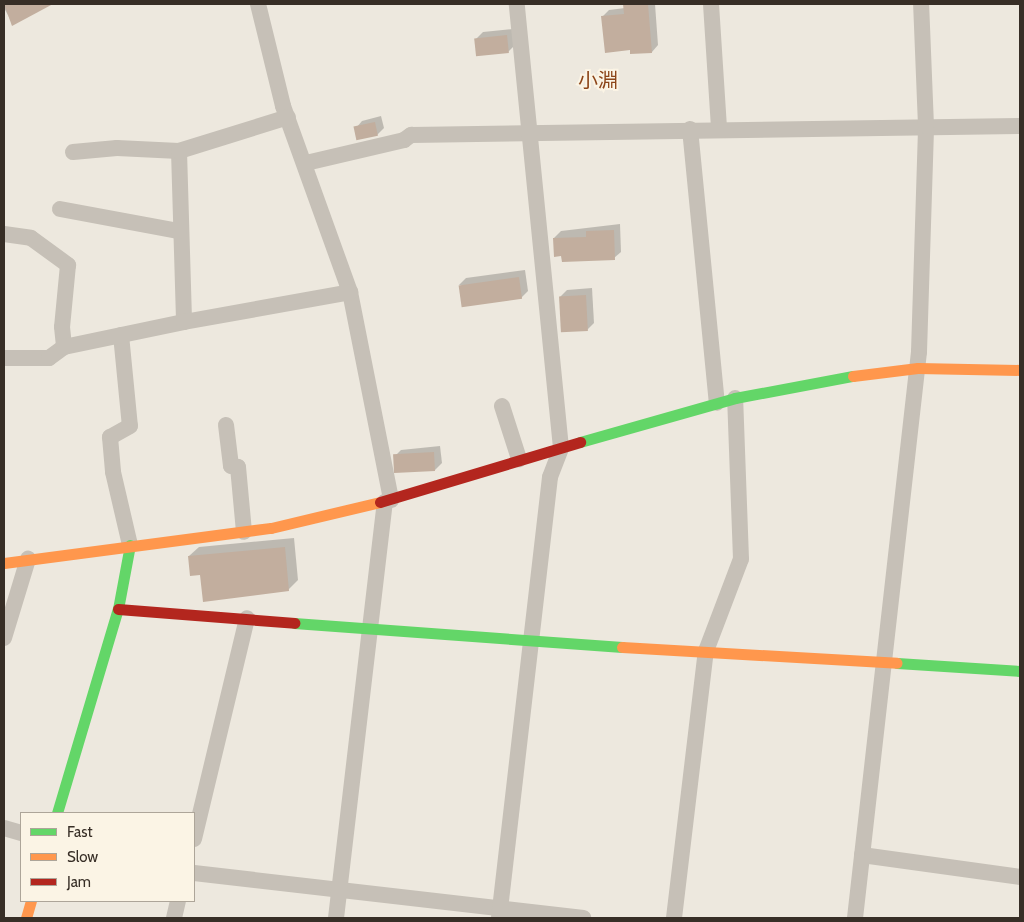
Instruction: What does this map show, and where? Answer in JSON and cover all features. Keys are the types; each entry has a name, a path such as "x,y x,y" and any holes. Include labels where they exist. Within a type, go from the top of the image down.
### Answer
{"street":[{"path":"258,4 288,118 306,163 350,292 388,501 336,918"},
{"path":"500,914 550,477 561,448 517,4"},
{"path":"711,4 719,129"},
{"path":"855,918 886,662 918,368 926,126 921,4"},
{"path":"72,152 117,148 179,151 288,118"},
{"path":"306,163 404,140 411,136 719,129 1020,126"},
{"path":"690,130 717,403"},
{"path":"179,151 184,322"},
{"path":"60,209 180,231"},
{"path":"4,234 31,238 68,265 62,327 64,347"},
{"path":"4,358 48,358 64,347 184,322 350,292"},
{"path":"57,812 118,609 130,545 113,472 110,437 130,426 121,335"},
{"path":"4,563 28,558 244,532 388,501 519,459 717,403 822,380 918,368 1020,370"},
{"path":"674,918 706,652 740,559 735,398"},
{"path":"502,406 519,459"},
{"path":"226,425 231,466 238,467 244,532"},
{"path":"4,638 28,558"},
{"path":"118,609 532,641 1020,671"},
{"path":"195,835 247,618"},
{"path":"4,828 20,833"},
{"path":"862,855 1020,877"},
{"path":"195,873 340,888 500,914 583,918"},
{"path":"26,918 31,902"},
{"path":"174,918 178,902"}],"building":[{"path":"4,4 53,4 12,26"},
{"path":"623,4 648,4 652,53 630,54 630,50 605,53 601,16 624,14"},
{"path":"507,35 509,53 476,56 474,38"},
{"path":"375,122 378,136 356,140 353,127"},
{"path":"614,230 615,260 562,262 561,256 554,257 553,238 586,237 586,231"},
{"path":"519,277 522,299 462,307 459,285"},
{"path":"586,295 588,331 561,332 559,296"},
{"path":"434,452 435,471 394,473 393,454"},
{"path":"285,547 289,591 203,602 200,575 190,576 188,556"}],"traffic: fast":[{"path":"580,442 735,398 853,376"},
{"path":"57,812 118,609 130,545"},
{"path":"294,623 622,647"},
{"path":"897,663 1020,671"}],"traffic: slow":[{"path":"853,376 918,368 1020,370"},
{"path":"4,563 271,528 380,502"},
{"path":"622,647 897,663"},
{"path":"26,918 31,902"}],"traffic: jam":[{"path":"380,502 580,442"},
{"path":"118,609 294,623"}],"district":[{"name":"小淵","path":"598,80"}]}
